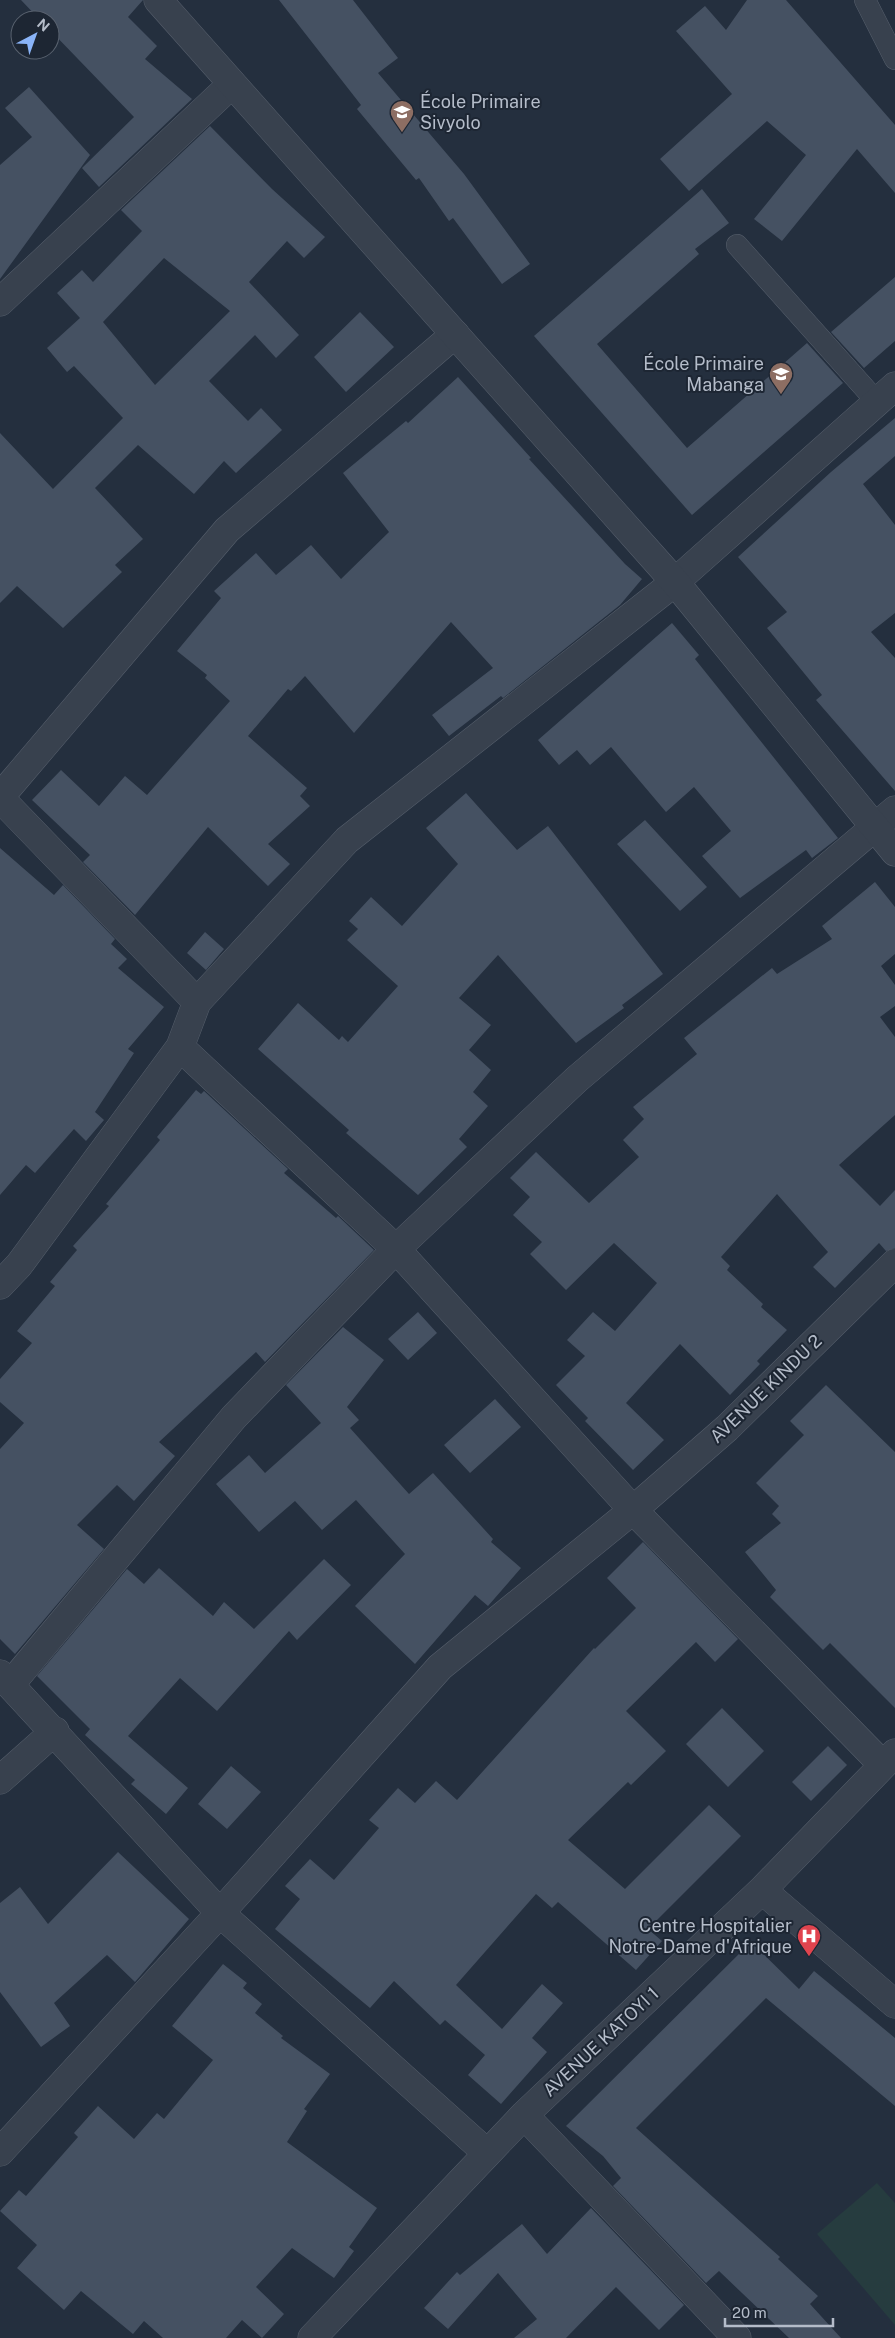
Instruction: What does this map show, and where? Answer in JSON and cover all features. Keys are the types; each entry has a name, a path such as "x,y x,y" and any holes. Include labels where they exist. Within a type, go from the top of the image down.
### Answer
{"street":[{"path":"158,0 674,582 895,852"},
{"path":"0,302 232,84"},
{"path":"197,1002 0,797 227,530 455,334"},
{"path":"0,1285 19,1265 180,1047 197,1002 347,840 674,582 886,394"},
{"path":"487,2154 220,1913 55,1731 5,1679 234,1417 396,1249 577,1079 895,810"},
{"path":"180,1047 396,1249 633,1510 889,1758"},
{"name":"AVENUE KINDU 2","path":"0,2152 220,1913 440,1667 633,1510 739,1416 895,1263"},
{"path":"0,1780 55,1731"},
{"name":"AVENUE KATOYI 1","path":"312,2338 524,2115 762,1890 889,1758"},
{"path":"762,1890 895,2004"},
{"path":"524,2115 737,2338"}],"lane":[{"path":"865,0 895,59"},
{"path":"737,245 886,394"}],"green space":[{"path":"877,2183 895,2203 895,2325 817,2234"}],"building":[{"path":"21,0 143,0 128,17 157,46 145,59 192,99 99,187 82,168 134,117 60,40 60,10 30,10"},
{"path":"279,0 353,0 398,58 378,73 464,174 530,264 502,284 453,218 449,221 419,178 416,180 357,109 361,105"},
{"path":"747,0 786,0 895,125 895,193 857,149 782,241 754,219 806,155 767,121 689,191 660,159 732,94 676,31 705,6 726,30"},
{"path":"29,87 90,155 0,279 0,165 32,137 5,108"},
{"path":"210,126 272,189 325,237 304,258 287,241 249,282 299,335 276,358 255,335 209,381 248,421 261,408 282,430 236,473 224,461 194,494 138,445 95,488 143,539 115,565 122,572 63,628 17,586 0,603 0,433 53,489 123,418 74,366 67,372 47,348 80,318 57,293 82,270 93,282 142,231 121,210","holes":["164,258 230,311 155,385 103,322"]},
{"path":"702,189 729,223 695,249 699,254 597,344 687,448 807,343 843,383 692,515 534,336"},
{"path":"895,277 895,341 864,368 831,332"},
{"path":"360,312 394,347 346,392 314,357"},
{"path":"458,377 531,458 529,459 625,564 642,579 620,605 503,698 501,696 449,736 432,715 493,668 451,622 354,733 305,676 291,691 288,689 248,736 307,788 300,796 310,806 268,844 290,864 268,886 208,827 135,915 83,862 90,855 32,800 61,770 99,806 125,776 147,795 230,701 205,678 207,675 177,651 221,598 214,591 256,553 276,575 311,545 341,579 389,532 343,473 406,421 408,423"},
{"path":"895,418 895,456 863,484 895,525 895,613 871,632 895,658 895,791 816,700 822,695 767,628 787,612 738,557 831,472"},
{"path":"672,623 699,655 695,659 838,838 812,858 806,850 740,898 702,856 731,831 694,787 666,812 611,747 590,765 577,750 559,765 538,740"},
{"path":"466,793 517,850 548,826 663,974 622,1005 624,1008 576,1043 498,955 459,998 491,1025 469,1050 491,1070 473,1092 488,1106 459,1139 467,1147 418,1195 346,1133 349,1130 258,1049 298,1003 339,1040 342,1036 348,1042 398,986 347,940 358,929 349,921 371,897 402,926 458,864 426,828"},
{"path":"645,820 707,887 680,911 617,844"},
{"path":"0,848 54,895 63,885 115,939 111,944 127,959 118,968 164,1007 128,1049 134,1053 95,1112 104,1120 86,1141 74,1129 35,1173 26,1165 0,1195"},
{"path":"875,882 895,907 895,954 881,966 895,985 895,1006 880,1017 895,1037 895,1115 839,1165 880,1206 895,1190 895,1248 886,1251 879,1243 835,1288 813,1267 828,1252 777,1194 721,1257 730,1266 727,1270 763,1304 761,1307 787,1330 757,1361 760,1364 730,1395 680,1344 626,1403 664,1440 633,1470 585,1421 588,1418 556,1385 585,1356 567,1340 593,1312 615,1331 657,1283 614,1243 566,1290 530,1254 542,1242 513,1215 530,1197 510,1178 536,1152 589,1203 639,1157 623,1140 644,1119 633,1107 697,1054 684,1038 772,968 777,974 832,939 822,926"},
{"path":"205,932 224,949 206,970 187,953"},
{"path":"196,1090 201,1094 204,1091 288,1169 284,1173 336,1218 338,1216 374,1250 265,1362 256,1352 159,1442 175,1456 134,1501 117,1485 77,1525 104,1549 15,1654 0,1639 0,1449 24,1423 0,1402 0,1379 32,1343 17,1331 55,1286 50,1282 77,1250 73,1246 109,1206 106,1204 160,1140 157,1137"},
{"path":"418,1312 437,1333 408,1360 388,1339"},
{"path":"343,1327 384,1360 347,1407 359,1420 350,1428 409,1494 433,1473 493,1539 491,1542 521,1568 488,1606 475,1595 415,1664 355,1606 405,1554 356,1500 322,1530 295,1501 259,1532 216,1484 249,1455 265,1473 321,1423 286,1385"},
{"path":"826,1385 895,1452 895,1708 830,1643 823,1650 770,1597 776,1590 745,1552 781,1523 772,1514 779,1506 756,1483 804,1435 790,1421"},
{"path":"495,1399 521,1427 470,1473 444,1445"},
{"path":"643,1542 738,1639 715,1662 696,1642 626,1711 666,1751 631,1785 628,1782 568,1840 625,1889 709,1805 741,1836 648,1929 662,1941 636,1970 558,1902 552,1908 536,1894 456,1985 502,2029 542,1984 563,2003 532,2038 547,2052 501,2104 468,2075 485,2055 445,2020 440,2025 394,1981 370,2008 275,1929 300,1899 285,1886 310,1859 334,1880 379,1828 369,1820 398,1788 415,1803 436,1781 457,1800 594,1648 636,1608 607,1578"},
{"path":"324,1559 351,1585 297,1640 289,1631 217,1711 180,1678 128,1736 188,1788 166,1814 131,1784 135,1780 85,1735 90,1729 37,1676 127,1569 144,1584 159,1568 213,1616 224,1602 254,1629"},
{"path":"722,1708 764,1751 728,1787 686,1744"},
{"path":"828,1746 847,1765 811,1801 792,1782"},
{"path":"231,1766 261,1792 227,1829 198,1804"},
{"path":"118,1852 189,1919 135,1982 107,1955 54,2003 70,2026 41,2047 0,1992 0,1903 20,1887 48,1924"},
{"path":"751,1942 799,1989 814,1971 895,2038 895,2106 766,1998 636,2128 780,2257 778,2259 818,2296 810,2304 841,2338 789,2338 719,2271 706,2283 613,2186 621,2178 603,2156 566,2126"},
{"path":"223,1964 247,1983 243,1988 262,2004 255,2013 283,2036 281,2038 330,2074 304,2109 307,2111 287,2142 377,2208 349,2247 354,2251 334,2278 292,2248 256,2287 284,2314 262,2338 242,2320 226,2338 163,2338 144,2321 133,2334 81,2291 64,2310 17,2268 37,2245 0,2211 19,2190 26,2196 78,2137 74,2133 98,2106 134,2139 157,2113 164,2119 213,2060 172,2026"},
{"path":"591,2208 684,2305 659,2330 616,2287 566,2338 514,2338 537,2319 498,2273 448,2329 424,2308 457,2272 460,2275 522,2224 547,2254"}],"place":[{"name":"École Primaire Sivyolo","path":"402,133"},
{"name":"École Primaire Mabanga","path":"781,395"},
{"name":"Centre Hospitalier Notre-Dame d'Afrique","path":"809,1957"}]}
